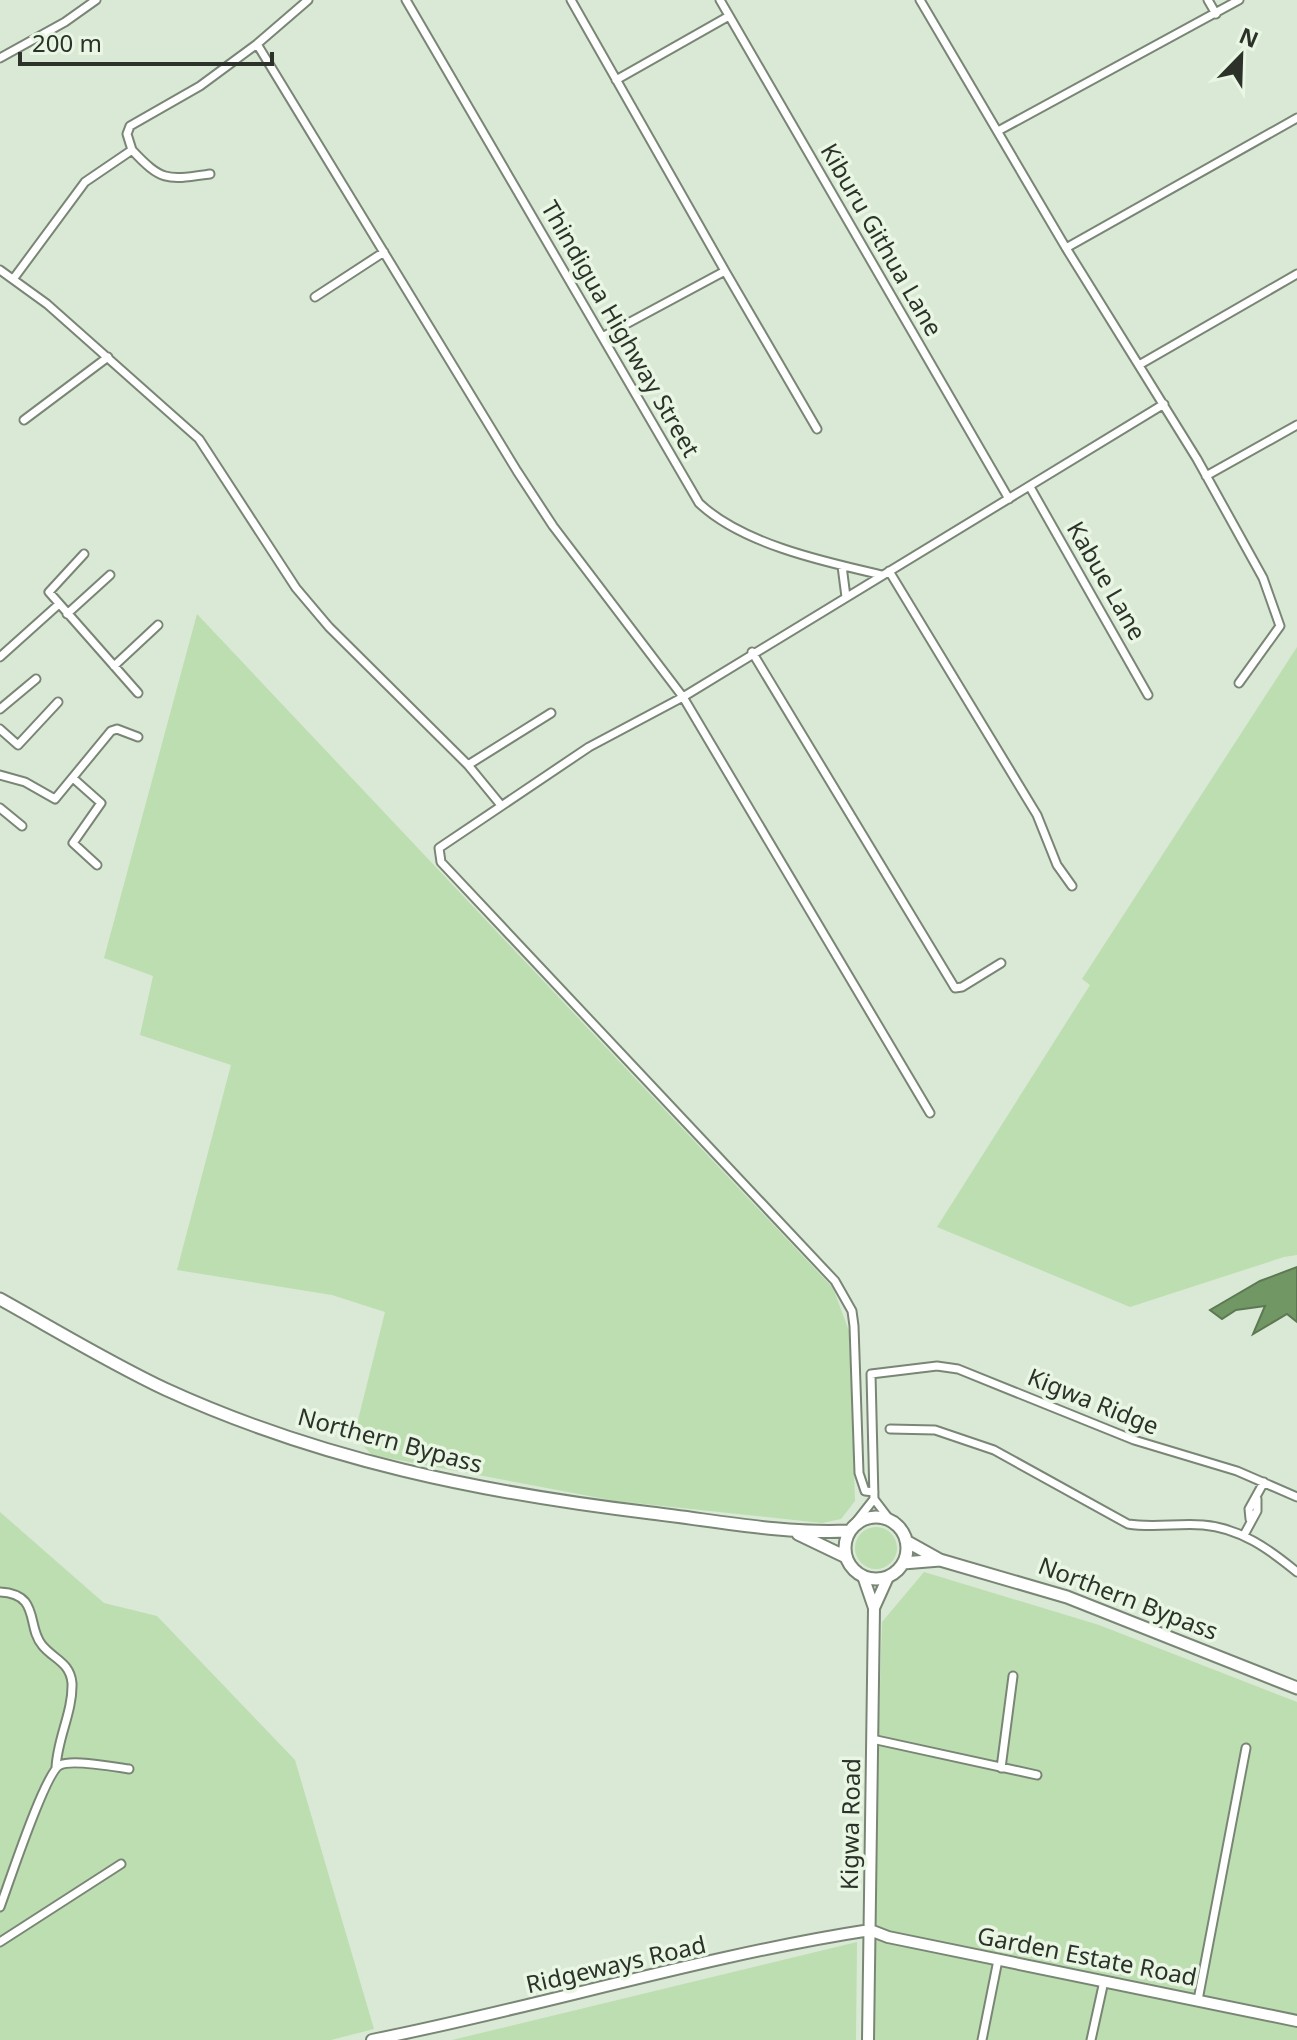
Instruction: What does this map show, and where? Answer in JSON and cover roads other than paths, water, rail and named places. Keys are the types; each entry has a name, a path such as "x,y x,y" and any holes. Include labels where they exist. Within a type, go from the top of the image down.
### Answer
{"main road":[{"name":"Northern Bypass","path":"0,1299 164,1388 289,1438 369,1463 442,1481 572,1503 798,1533"},
{"path":"798,1533 850,1529 867,1518 890,1520 899,1527 906,1541 940,1560"},
{"path":"850,1529 844,1543 846,1557 852,1569 863,1576 888,1577 903,1563 940,1560"},
{"path":"798,1533 846,1557"},
{"path":"903,1563 906,1541"},
{"name":"Northern Bypass","path":"940,1560 1067,1597 1297,1688"}],"street":[{"path":"0,58 65,22 96,0"},
{"path":"210,174 170,180 160,177 132,150 127,134 130,126 200,86 257,44 308,0"},
{"name":"Thindigua Highway Street","path":"406,0 699,503 728,527 842,566 886,573"},
{"path":"571,0 817,429"},
{"name":"Kiburu Githua Lane","path":"720,0 1009,499"},
{"path":"920,0 1066,248 1164,404 1263,578 1280,626 1239,683"},
{"path":"1208,0 1216,14"},
{"path":"998,131 1239,0"},
{"path":"616,80 729,16"},
{"path":"257,44 460,382 539,504 683,697 930,1113"},
{"path":"1066,248 1297,118"},
{"path":"14,278 85,182 132,150"},
{"path":"315,297 384,252"},
{"path":"0,270 14,278 108,357 199,439 296,588 329,627 468,765 500,804"},
{"path":"604,336 725,271"},
{"path":"1139,365 1297,274"},
{"path":"24,420 108,357"},
{"path":"890,1520 874,1495 865,1491 859,1473 854,1326 840,1288 681,1114 441,862 438,855 443,842 589,747 683,697 752,652 1164,404"},
{"path":"1206,476 1297,425"},
{"name":"Kabue Lane","path":"1030,487 1148,695"},
{"path":"84,554 49,588 67,614 138,693"},
{"path":"842,566 846,597"},
{"path":"886,573 1037,815 1057,865 1072,886"},
{"path":"67,614 110,575"},
{"path":"0,657 59,604"},
{"path":"114,666 158,625"},
{"path":"752,652 955,988 1001,963"},
{"path":"0,709 36,679"},
{"path":"2,735 18,745 58,702"},
{"path":"468,765 551,713"},
{"path":"0,775 25,782 52,799 74,779 111,731 117,729 138,737"},
{"path":"74,779 101,803 73,843 97,865"},
{"path":"0,808 22,826"},
{"name":"Kigwa Ridge","path":"874,1495 871,1374 937,1366 958,1369 1134,1440 1264,1482 1297,1497"},
{"path":"890,1429 935,1430 994,1450 1128,1524 1150,1527 1203,1525 1244,1535 1297,1572"},
{"path":"1244,1535 1250,1519 1249,1509 1264,1482"},
{"path":"850,1529 874,1495"},
{"path":"863,1576 874,1608"},
{"path":"874,1608 888,1577"},
{"path":"0,1592 10,1593 24,1601 33,1613 41,1645 63,1661 71,1677 72,1696 57,1748 56,1768 0,1907"},
{"name":"Kigwa Road","path":"868,2040 874,1608"},
{"path":"1001,1768 1013,1676"},
{"path":"872,1739 1037,1775"},
{"path":"1198,2000 1246,1748"},
{"path":"56,1768 66,1763 129,1769"},
{"path":"0,1942 121,1864"},
{"name":"Garden Estate Road","path":"870,1930 888,1937 1297,2021"},
{"name":"Ridgeways Road","path":"372,2040 480,2019 688,1966 870,1930"},
{"path":"982,2040 998,1960"},
{"path":"1091,2040 1104,1981"}]}
